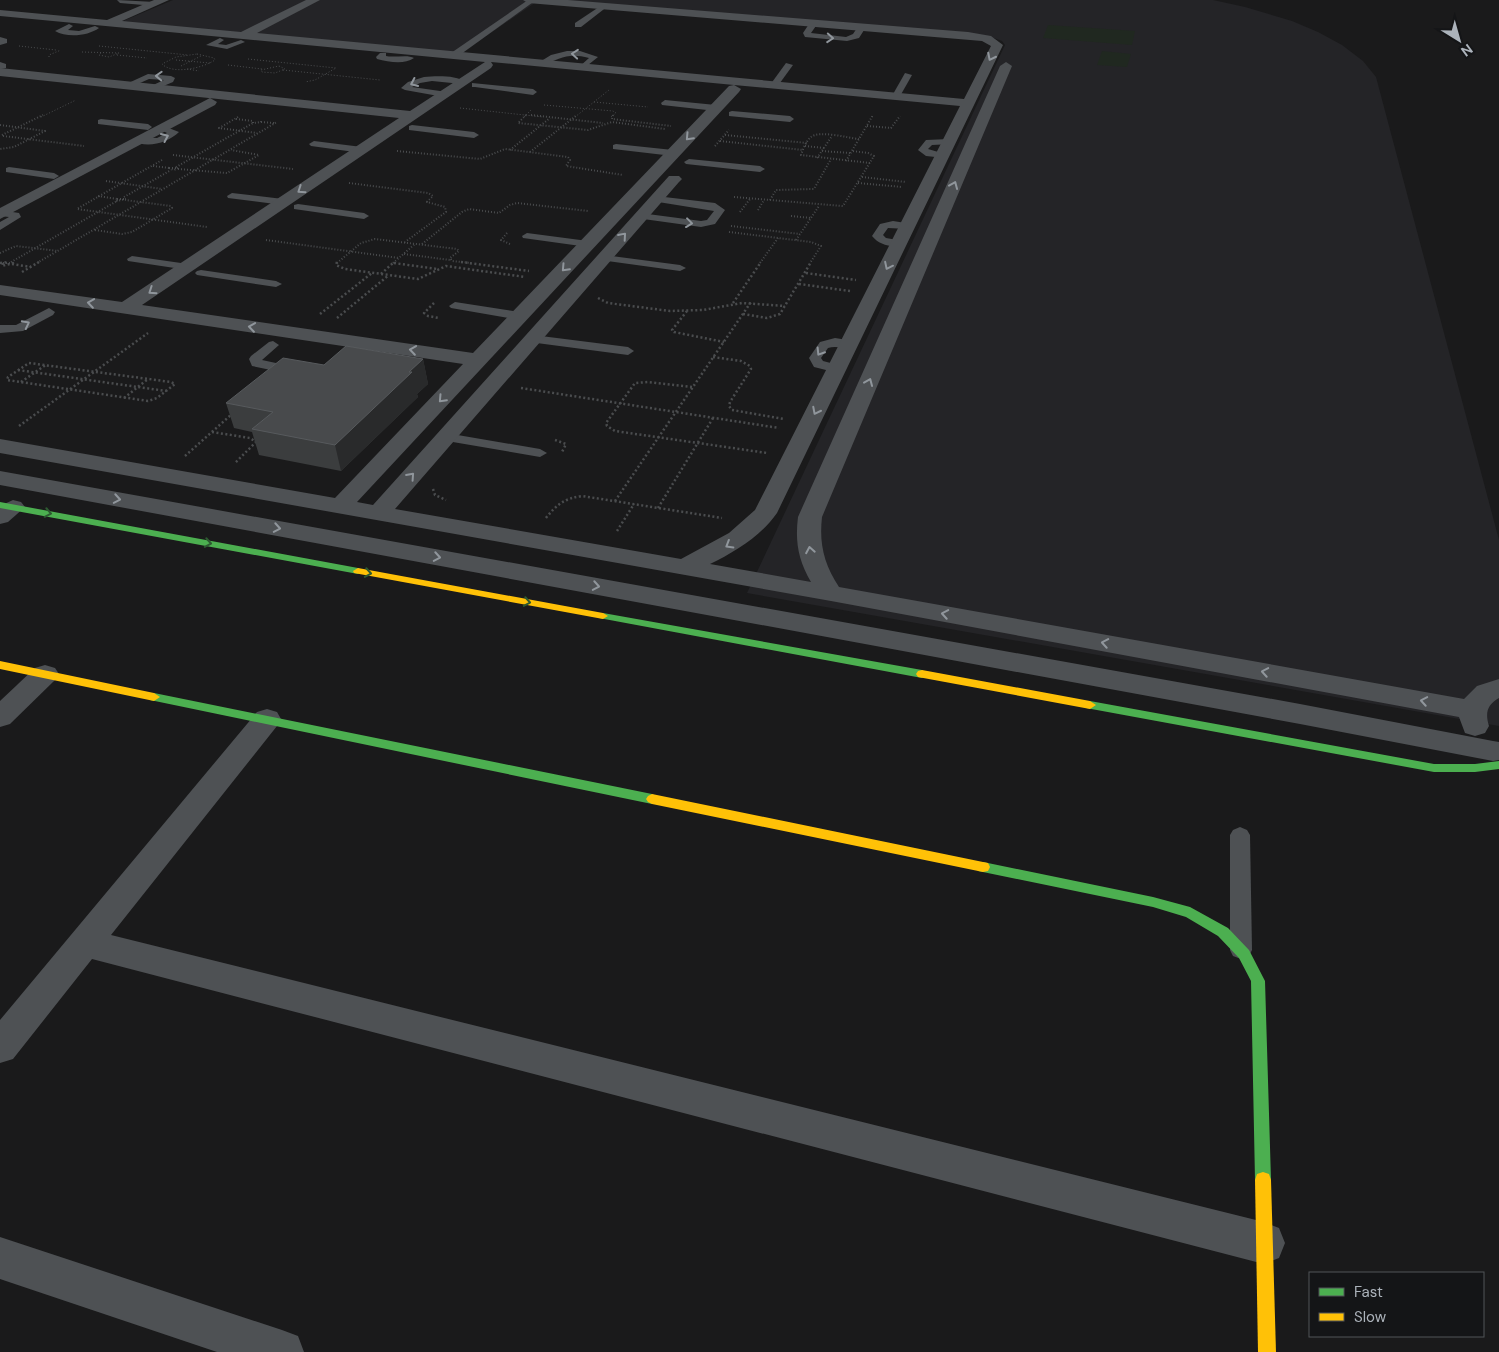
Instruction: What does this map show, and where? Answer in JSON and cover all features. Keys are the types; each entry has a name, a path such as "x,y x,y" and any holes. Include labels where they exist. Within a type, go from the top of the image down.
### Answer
{"street":[{"path":"242,39 315,0"},
{"path":"528,0 984,34 1008,40 1013,47 810,517 807,535 810,554 818,573 831,593"},
{"path":"580,0 975,37 992,40 997,44 765,513 746,533 710,555 684,567"},
{"path":"108,23 159,2"},
{"path":"0,13 108,23 410,58 734,89 966,107"},
{"path":"0,19 220,40 242,39 542,63 896,96 966,107"},
{"path":"331,177 362,150 444,100 494,66"},
{"path":"0,73 154,88 408,122"},
{"path":"0,73 98,90 294,112 408,122"},
{"path":"726,117 734,89"},
{"path":"340,506 616,214 681,158 753,90"},
{"path":"1,214 54,176 107,148 155,128 204,102"},
{"path":"126,308 195,270 331,177 382,149 408,122"},
{"path":"1,214 138,140 155,128"},
{"path":"379,512 656,199 681,158"},
{"path":"919,203 945,206"},
{"path":"151,319 195,270"},
{"path":"0,290 126,308 151,319 273,345 464,375"},
{"path":"0,304 49,312 151,319 478,360"},
{"path":"8,437 163,475 831,593 1472,710"},
{"path":"0,478 1300,714 1497,757"},
{"path":"5,509 33,484"},
{"path":"774,496 816,503"},
{"path":"5,509 1434,768 1475,768 1497,757"},
{"path":"0,665 1153,902 1185,910 1217,927 1241,950 1258,981 1266,1352"},
{"path":"0,716 45,674"},
{"path":"1298,678 1300,714"},
{"path":"1497,757 1480,737 1473,723 1472,710 1479,698 1493,689 1499,688"},
{"path":"0,1047 267,719"},
{"path":"85,943 1264,1243"},
{"path":"0,1258 282,1352"}],"lane":[{"path":"454,55 533,0"},
{"path":"120,1 159,2"},
{"path":"578,25 604,6"},
{"path":"0,39 4,41 0,43"},
{"path":"774,85 789,66"},
{"path":"896,96 908,75"},
{"path":"128,85 148,76 171,78 154,88"},
{"path":"444,100 405,88 415,81 424,79 533,92"},
{"path":"665,103 726,117 790,119"},
{"path":"101,122 155,128"},
{"path":"408,122 474,135"},
{"path":"314,144 362,150"},
{"path":"616,147 760,169"},
{"path":"9,170 54,176"},
{"path":"232,196 364,216"},
{"path":"640,216 701,224 711,222 720,210 710,206 656,199"},
{"path":"899,243 883,241 877,236 884,226 908,226"},
{"path":"527,236 588,244"},
{"path":"604,258 680,268"},
{"path":"132,259 276,284"},
{"path":"455,306 520,316"},
{"path":"0,329 19,328 49,312"},
{"path":"533,339 628,351"},
{"path":"838,368 822,366 818,364 815,358 824,344 835,342 850,344"},
{"path":"273,345 255,359 256,363 310,373"},
{"path":"446,437 540,454"},
{"path":"1240,835 1241,950"}],"path":[{"path":"97,46 188,55 220,56"},
{"path":"52,58 48,57 67,48"},
{"path":"118,54 118,52 110,51 99,55 104,57 118,54 151,58"},
{"path":"165,67 162,64 167,60 188,55"},
{"path":"174,69 204,55"},
{"path":"157,67 187,69 211,64 215,60 209,56"},
{"path":"159,59 219,64"},
{"path":"248,59 336,68 312,82 302,82"},
{"path":"228,65 262,69 279,66 284,68 283,70"},
{"path":"187,69 201,72"},
{"path":"262,69 261,71 266,73 283,70 380,80"},
{"path":"530,152 614,86"},
{"path":"1,136 98,90"},
{"path":"444,100 525,115 604,123 612,122 670,130"},
{"path":"594,102 652,107"},
{"path":"538,106 585,108 615,112 616,114 612,119 674,126"},
{"path":"256,107 219,128 258,133"},
{"path":"534,107 518,123 592,130 604,123"},
{"path":"16,276 294,112"},
{"path":"867,126 891,128 902,112"},
{"path":"846,161 873,115"},
{"path":"890,116 899,117"},
{"path":"714,147 725,135 726,117"},
{"path":"510,150 551,118"},
{"path":"234,119 253,122"},
{"path":"177,168 253,122 259,120 261,122 275,123"},
{"path":"0,125 45,131 10,148 0,149"},
{"path":"725,135 806,144 824,148"},
{"path":"1,136 107,148"},
{"path":"859,139 832,136 810,137 801,155 870,163"},
{"path":"817,158 832,136"},
{"path":"720,141 803,150"},
{"path":"382,149 475,159 484,158 500,150 530,152 568,157 570,160 565,165 569,167 624,175"},
{"path":"151,166 223,174 245,164 259,154 230,150"},
{"path":"732,197 819,206 843,206 874,155 822,151"},
{"path":"170,156 245,164 432,194 427,202 445,207 446,212 404,242"},
{"path":"166,158 77,208 79,210 399,258"},
{"path":"770,200 776,190 814,188 830,159"},
{"path":"12,263 170,169"},
{"path":"71,176 163,189"},
{"path":"858,183 901,188 907,184 905,182 862,177"},
{"path":"98,196 117,200"},
{"path":"94,230 127,233 136,231 172,208 124,198"},
{"path":"758,210 764,200"},
{"path":"422,244 462,212 469,209 498,213 512,204 521,203 616,214"},
{"path":"796,240 819,206"},
{"path":"791,216 811,218"},
{"path":"730,226 800,234"},
{"path":"510,230 501,240 505,243 515,244"},
{"path":"726,232 818,243 821,246 799,284 777,316 766,318 743,314"},
{"path":"732,304 778,238"},
{"path":"450,260 459,251 457,249 382,239 367,240 350,251 336,265 345,269 423,278 438,269 452,266 528,277"},
{"path":"381,274 416,243"},
{"path":"0,253 16,246 58,251"},
{"path":"404,254 533,272"},
{"path":"1,263 32,267"},
{"path":"394,263 438,269"},
{"path":"806,272 856,280 860,283"},
{"path":"320,314 372,273"},
{"path":"333,321 389,275"},
{"path":"799,284 854,290"},
{"path":"438,298 425,311 425,315 447,319"},
{"path":"615,501 751,302"},
{"path":"687,311 672,330 674,332 724,342"},
{"path":"8,437 95,371 151,319"},
{"path":"713,357 741,362 750,366 751,369 730,402 729,406 732,410 790,420"},
{"path":"30,363 95,371 174,382 173,386 157,398 148,401 70,390 6,378 30,363"},
{"path":"22,382 48,364"},
{"path":"17,370 166,391"},
{"path":"124,398 149,378"},
{"path":"692,387 642,382 632,386 606,423 607,426 616,431 770,454 765,462"},
{"path":"493,384 784,429"},
{"path":"163,475 234,413"},
{"path":"658,508 713,418"},
{"path":"212,432 254,440 256,442 235,463 244,465"},
{"path":"548,439 566,444 558,456"},
{"path":"186,455 196,456"},
{"path":"432,488 435,495 450,501"},
{"path":"546,518 559,502 573,496 723,518"},
{"path":"617,531 634,504"},
{"path":"537,516 555,519"},
{"path":"608,530 625,533"}],"shaded area":[{"path":"173,0 539,0 457,56 116,24"},
{"path":"552,0 1213,0 1292,21 1342,45 1363,61 1376,77 1499,540 1499,726 747,593 1005,45 1002,41 991,37"},
{"path":"1048,25 1135,31 1132,45 1043,38"},
{"path":"1102,51 1131,54 1127,67 1097,65"}],"building":[{"path":"346,346 423,359 409,372 412,372 335,445 252,429 273,412 226,403 283,358 324,365"}],"traffic: fast":[{"path":"0,505 358,571"},
{"path":"603,616 922,674"},
{"path":"154,697 652,799"},
{"path":"1090,705 1434,768 1475,768 1499,765"},
{"path":"983,867 1153,902 1190,913 1223,932 1244,954 1258,981 1263,1180"}],"traffic: slow":[{"path":"358,571 603,616"},
{"path":"0,665 154,697"},
{"path":"922,674 1090,705"},
{"path":"652,799 983,867"},
{"path":"1263,1180 1267,1352"}]}
